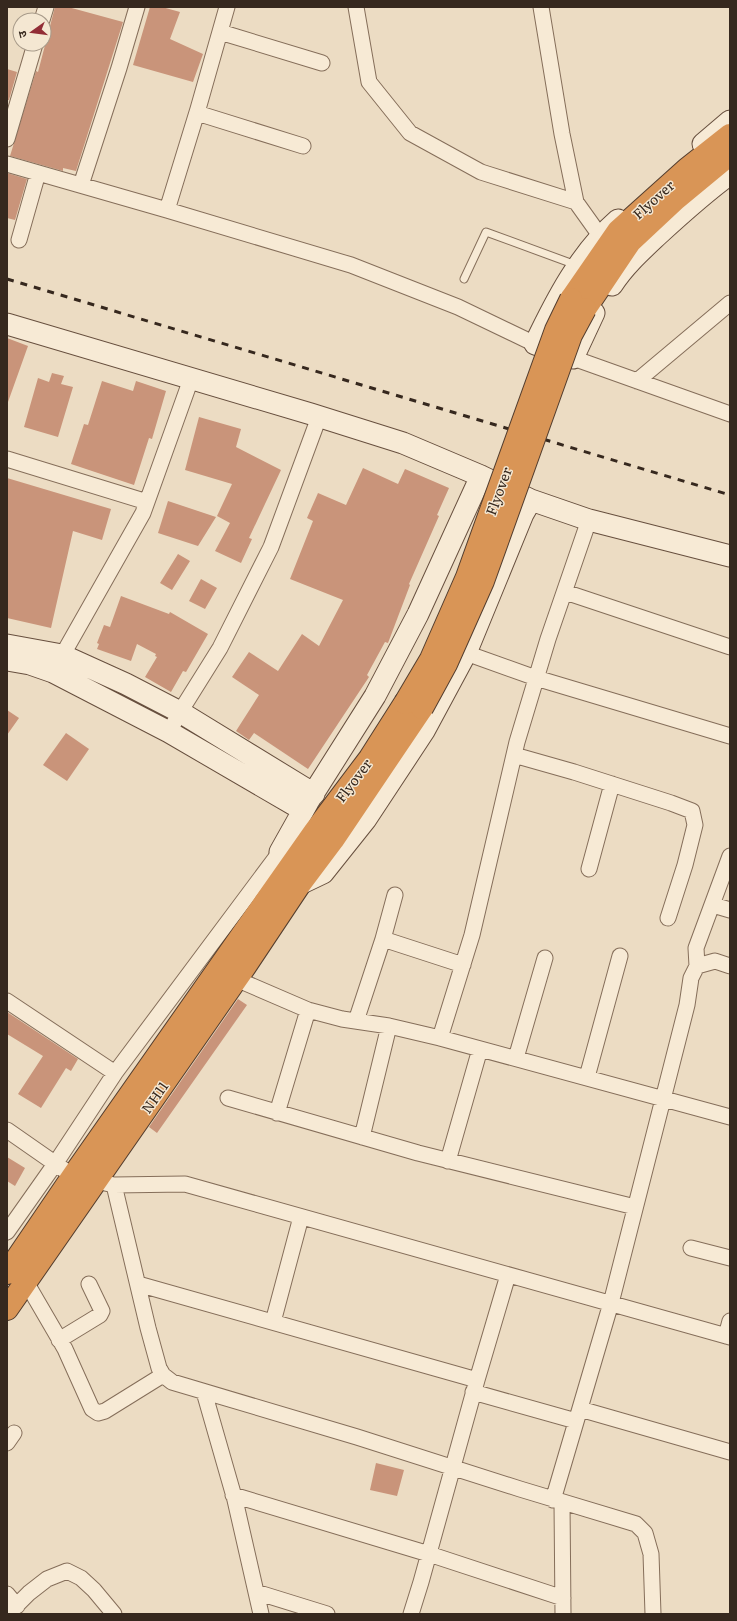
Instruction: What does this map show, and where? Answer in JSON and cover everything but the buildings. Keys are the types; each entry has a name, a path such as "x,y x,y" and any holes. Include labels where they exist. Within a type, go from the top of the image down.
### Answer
{"highway":[{"name":"Flyover","path":"413,706 431,659 467,577 556,330 571,299 618,231 687,169 730,135"},
{"name":"Flyover","path":"289,869 315,831 370,758 446,664 483,581 571,335 585,309 630,242 676,199 730,154"},
{"name":"NH11","path":"7,1309 16,1277 105,1183 236,979 289,869"},
{"path":"16,1277 73,1176 289,869"}],"street":[{"path":"81,185 137,7"},
{"path":"167,210 197,114 227,7"},
{"path":"356,7 369,82 410,133 481,172 576,202"},
{"path":"541,7 562,134 576,202 601,237"},
{"path":"220,32 322,63"},
{"path":"7,139 33,52"},
{"path":"197,114 303,146"},
{"path":"535,344 556,301 578,266 601,237 673,169 730,121"},
{"path":"7,164 351,265 458,308 535,344 730,414"},
{"path":"19,240 38,173"},
{"path":"572,358 592,317 618,276 639,251 700,196 730,174"},
{"path":"556,301 592,317"},
{"path":"637,381 730,303"},
{"path":"7,324 319,416 403,443 481,476 530,500 589,520 730,556"},
{"path":"58,664 143,513 191,379"},
{"path":"169,732 220,648 270,547 319,416"},
{"path":"7,459 148,502"},
{"path":"7,1232 55,1164 115,1073 289,869 308,802 376,696 418,614 481,476"},
{"path":"289,869 323,873 366,819 424,731 466,653 530,500"},
{"path":"440,1038 474,927 514,755 536,678 589,520"},
{"path":"565,592 730,647"},
{"path":"7,645 58,664 126,684 180,712 308,802"},
{"path":"466,653 536,678 730,736"},
{"path":"7,660 30,664 58,664 169,732 308,802"},
{"path":"514,755 612,784 692,811 695,825 685,865 668,918"},
{"path":"589,869 612,784"},
{"path":"563,1614 558,1501 578,1415 611,1303 687,1005 691,978 697,966 696,948 730,856"},
{"path":"356,1021 383,939 395,895"},
{"path":"713,905 730,910"},
{"path":"383,939 463,965"},
{"path":"587,1077 620,956"},
{"path":"516,1058 545,958"},
{"path":"697,966 715,961 730,966"},
{"path":"236,979 308,1010 440,1038 730,1117"},
{"path":"7,1001 115,1073"},
{"path":"277,1113 308,1010"},
{"path":"362,1137 389,1026"},
{"path":"448,1161 480,1049"},
{"path":"228,1098 448,1161 635,1207"},
{"path":"7,1130 73,1176 105,1183 185,1184 611,1303 729,1331"},
{"path":"105,1183 138,1284 148,1328 159,1368 163,1375 172,1382 357,1437 558,1501 636,1524 645,1533 651,1554 653,1614"},
{"path":"273,1322 301,1217"},
{"path":"691,1248 730,1258"},
{"path":"411,1614 508,1274"},
{"path":"16,1277 59,1340 92,1409 98,1413 105,1411 163,1375"},
{"path":"59,1340 100,1315 102,1311 89,1284"},
{"path":"138,1284 273,1322 475,1386 578,1415 730,1452"},
{"path":"204,1392 234,1495 261,1614"},
{"path":"234,1495 429,1554 563,1598"},
{"path":"7,1594 12,1610 29,1593 47,1579 67,1571 81,1578 114,1614"},
{"path":"256,1592 328,1614"}],"lane":[{"path":"464,279 486,232 578,266"}],"railway":[{"path":"7,279 730,495"}]}
